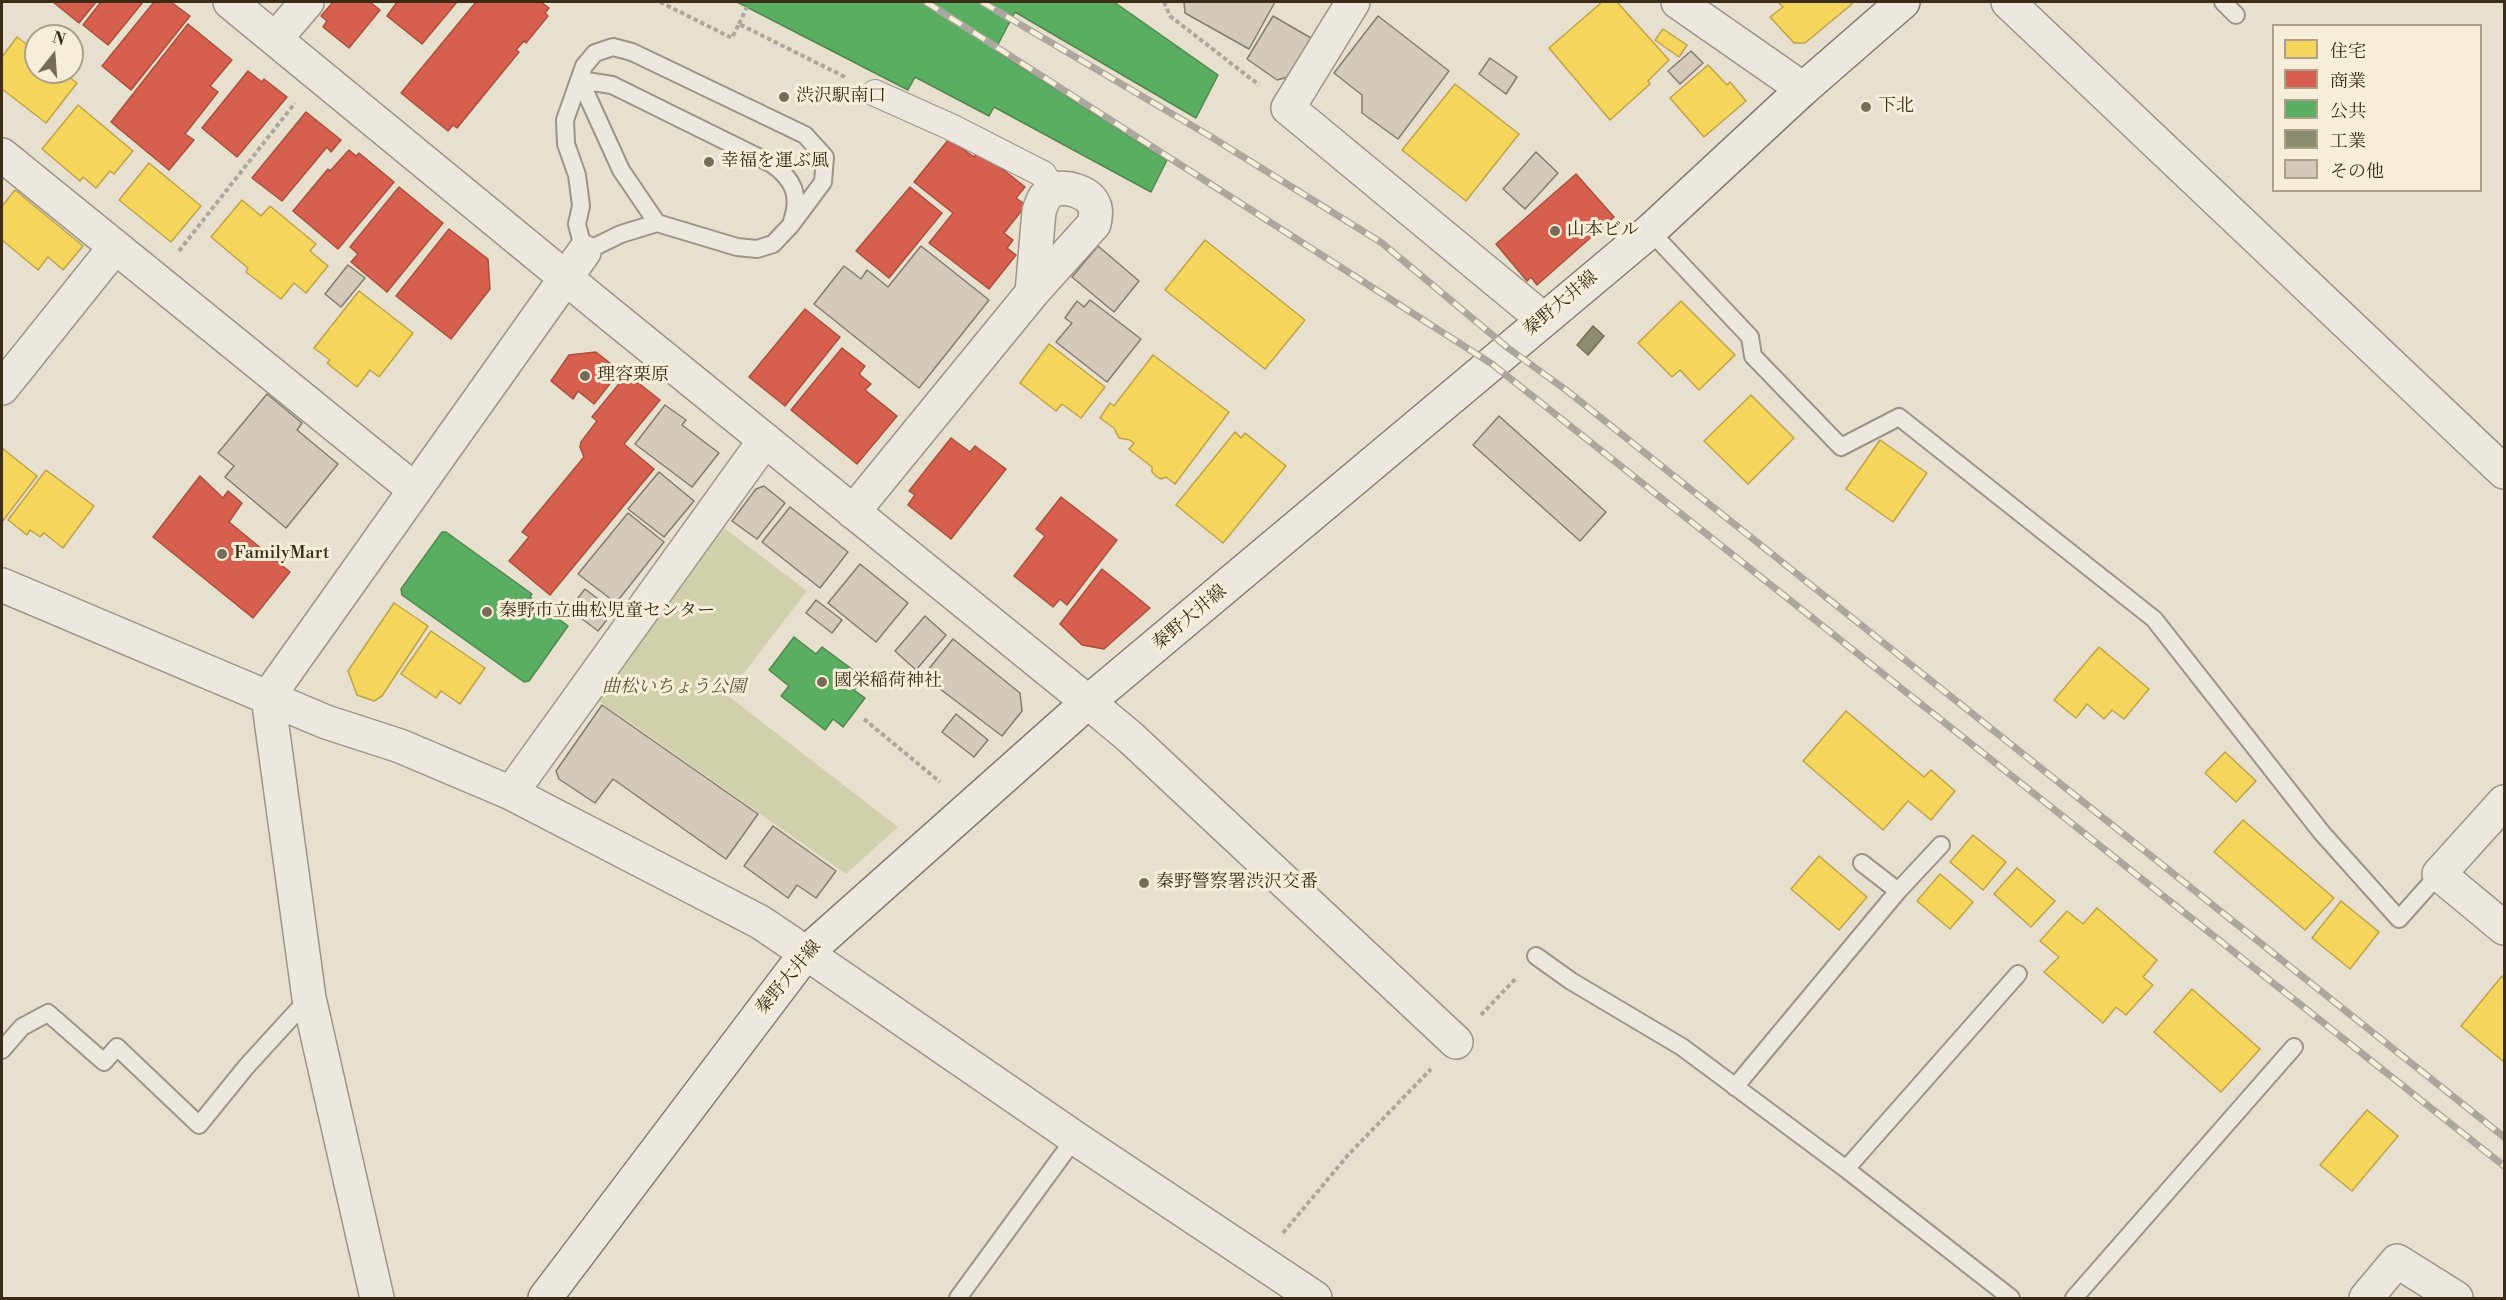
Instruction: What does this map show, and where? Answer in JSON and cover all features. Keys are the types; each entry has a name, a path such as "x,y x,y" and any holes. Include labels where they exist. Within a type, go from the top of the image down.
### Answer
{"street":[{"path":"230,2 318,73 575,265 765,440 1130,737 1456,1042"},
{"path":"276,38 307,2"},
{"path":"1353,2 1288,108 1543,319"},
{"path":"1678,2 1803,89"},
{"name":"秦野大井線","path":"545,1299 806,953 1088,702 1650,231 1803,89 1903,2"},
{"path":"2008,2 2505,472"},
{"path":"875,93 951,127 1043,174 1053,190"},
{"path":"2,154 415,490"},
{"path":"853,512 1032,293 1094,224 1094,205 1087,196 1062,188 1053,190 1044,198 1040,211 1032,293"},
{"path":"2,388 115,246"},
{"path":"377,1299 309,998 267,697 575,265"},
{"path":"511,794 765,440"},
{"path":"2,585 326,722 400,746 511,794 760,921 1075,1138 1315,1299"},
{"path":"2505,802 2439,874 2505,928"},
{"path":"2366,1299 2397,1261 2456,1299"}],"lane":[{"path":"2223,2 2236,15"},
{"path":"613,47 632,51 805,135 825,157 823,182 773,243 757,249 737,247 657,223 621,234 575,265 577,224 581,206 577,176 566,144 565,120 584,66 595,53 613,47"},
{"path":"580,80 621,170 657,223"},
{"path":"580,80 612,85 772,164 786,174 793,185 796,210 790,225"},
{"path":"1650,231 1750,337 1753,356 1841,447 1899,417 2154,619 2322,833 2399,919 2439,874"},
{"path":"1735,1087 1898,891 1941,845"},
{"path":"1862,863 1898,891"},
{"path":"1536,956 1570,981 1682,1047 1846,1168 2011,1299"},
{"path":"1846,1168 2018,974"},
{"path":"2,1050 22,1027 48,1013 104,1062 117,1047 199,1125 246,1067 309,998"},
{"path":"2074,1299 2294,1047"},
{"path":"958,1299 1075,1138"}],"path":[{"path":"660,2 732,38 747,7"},
{"path":"1164,2 1170,16 1288,108"},
{"path":"739,24 875,93"},
{"path":"157,280 318,73"},
{"path":"864,719 942,784"},
{"path":"1260,1261 1348,1155 1536,956"}],"green space":[{"name":"曲松いちょう公園","path":"724,528 807,591 727,695 898,827 846,874 599,701"}],"building: 住宅":[{"path":"1602,2 1617,2 1669,60 1648,81 1650,84 1610,120 1549,48"},
{"path":"1778,2 1850,2 1852,4 1805,43 1794,43 1770,17 1783,7"},
{"path":"1663,29 1687,45 1679,57 1655,40"},
{"path":"17,37 24,42 24,84 76,84 46,123 2,89 2,57"},
{"path":"1708,65 1727,85 1730,82 1746,101 1704,137 1670,98"},
{"path":"1455,84 1519,134 1466,201 1402,150"},
{"path":"78,105 133,151 114,174 110,171 96,188 83,177 80,181 42,149"},
{"path":"149,163 201,206 171,242 119,200"},
{"path":"15,190 83,246 63,270 48,257 38,270 2,240 2,206"},
{"path":"242,200 261,216 270,206 316,244 310,251 328,266 306,293 294,283 281,299 246,272 248,268 211,237"},
{"path":"1205,240 1305,320 1265,369 1165,290"},
{"path":"359,291 413,333 379,377 370,370 357,387 327,363 330,360 314,348"},
{"path":"1681,301 1735,355 1699,390 1680,370 1672,377 1638,343"},
{"path":"1049,344 1105,387 1081,418 1062,404 1056,411 1020,383"},
{"path":"1153,355 1229,412 1175,484 1166,477 1161,479 1156,476 1152,472 1152,467 1129,449 1134,443 1119,438 1114,428 1100,418 1110,403 1114,406"},
{"path":"1751,395 1794,438 1748,484 1704,441"},
{"path":"1235,432 1241,438 1245,433 1286,466 1223,543 1176,505"},
{"path":"1880,440 1927,473 1893,522 1846,489"},
{"path":"2,448 37,476 2,522"},
{"path":"46,470 94,506 63,548 44,533 40,537 30,530 27,535 8,520"},
{"path":"394,603 428,626 382,696 374,701 357,695 348,671"},
{"path":"431,631 485,668 460,704 441,691 436,698 401,674"},
{"path":"2099,647 2149,689 2124,719 2112,710 2104,719 2087,704 2076,718 2054,700"},
{"path":"1846,711 1924,777 1931,770 1955,791 1931,820 1908,801 1883,830 1803,761"},
{"path":"2225,752 2256,781 2236,802 2205,773"},
{"path":"2243,820 2334,898 2305,930 2214,852"},
{"path":"1973,835 2006,862 1983,890 1950,862"},
{"path":"1819,856 1867,897 1839,930 1791,889"},
{"path":"2017,868 2055,901 2031,927 1994,894"},
{"path":"1940,874 1973,902 1950,929 1917,901"},
{"path":"2341,901 2379,932 2350,969 2312,938"},
{"path":"2097,908 2157,960 2143,977 2153,985 2126,1015 2116,1007 2103,1023 2044,972 2059,957 2040,941 2067,911 2083,924"},
{"path":"2502,976 2504,979 2504,1062 2461,1026"},
{"path":"2192,989 2260,1049 2221,1092 2154,1032"},
{"path":"2367,1110 2398,1136 2352,1191 2320,1165"}],"building: 商業":[{"path":"53,2 96,2 79,23"},
{"path":"101,2 143,2 108,45 84,24"},
{"path":"154,2 171,2 190,16 131,90 102,66"},
{"path":"333,2 370,2 380,10 349,48 323,27 327,21 321,16"},
{"path":"397,2 457,2 422,44 387,16"},
{"path":"476,2 541,2 549,8 545,13 548,16 526,43 524,41 516,50 519,52 457,128 453,125 448,131 401,93"},
{"path":"188,24 232,60 210,86 218,92 185,134 194,140 169,170 111,122"},
{"path":"248,71 262,82 264,79 287,97 237,157 202,128"},
{"path":"306,112 341,140 331,152 327,147 282,201 252,178"},
{"path":"949,139 974,157 979,150 1025,187 1016,198 1026,205 1004,233 1013,240 1007,248 1016,255 989,289 929,243 953,213 914,182"},
{"path":"349,150 356,156 359,153 394,182 338,249 293,211 328,169 330,171"},
{"name":"山本ビル","path":"1576,174 1614,217 1537,285 1531,277 1527,281 1496,244"},
{"path":"399,187 443,223 387,292 351,262 358,254 350,247"},
{"path":"910,187 942,213 889,278 856,251"},
{"path":"449,229 488,259 490,289 451,339 396,296"},
{"path":"805,309 840,337 785,406 749,377"},
{"path":"842,348 865,366 859,374 871,384 865,390 897,416 857,464 791,410"},
{"name":"理容栗原","path":"596,352 620,371 594,404 578,391 573,399 551,381 569,355"},
{"path":"627,374 660,400 624,444 654,469 550,595 509,561 529,537 522,532 584,457 580,447 581,442 597,421 592,417"},
{"path":"951,438 970,452 975,446 1006,469 951,539 908,505 915,495 909,491"},
{"name":"FamilyMart","path":"200,476 223,498 228,491 242,503 229,522 290,572 253,618 153,537"},
{"path":"1061,497 1117,540 1067,605 1060,599 1053,607 1014,576 1045,536 1036,529"},
{"path":"1102,569 1150,608 1104,649 1082,645 1060,624"}],"building: 公共":[{"path":"737,2 1114,2 1218,75 1196,118 1015,12 995,50 1167,160 1151,192 994,107 989,116 915,77 908,90"},
{"name":"秦野市立曲松児童センター","path":"442,532 446,532 532,594 530,597 568,626 529,681 524,682 402,595 401,589"},
{"name":"國栄稲荷神社","path":"794,637 816,654 822,647 864,678 854,690 865,698 843,727 833,719 825,730 781,696 789,686 769,670"}],"building: 工業":[{"path":"1593,326 1604,336 1588,355 1577,345"}],"building: その他":[{"path":"1184,2 1275,2 1249,49 1185,13"},
{"path":"1273,16 1311,38 1288,77 1277,80 1247,59"},
{"path":"1378,16 1449,71 1398,139 1362,113 1362,95 1334,73"},
{"path":"1691,51 1703,63 1680,84 1668,71"},
{"path":"1490,58 1517,77 1506,94 1479,74"},
{"path":"1536,152 1558,173 1525,209 1503,189"},
{"path":"921,246 989,300 919,388 814,304 844,266 861,279 867,270 888,287"},
{"path":"1098,246 1139,281 1114,312 1072,277"},
{"path":"348,265 365,278 341,307 325,294"},
{"path":"1090,300 1141,339 1107,382 1056,342 1072,323 1065,318 1077,301 1084,307"},
{"path":"267,394 302,423 297,430 338,464 286,528 225,477 234,466 218,453"},
{"path":"665,405 686,420 682,425 719,453 692,487 635,444"},
{"path":"1499,416 1606,512 1580,541 1473,445"},
{"path":"659,472 694,501 664,537 628,509"},
{"path":"764,486 785,503 757,539 732,521 756,489"},
{"path":"790,507 848,552 820,588 762,542"},
{"path":"628,513 664,542 616,603 578,574"},
{"path":"860,564 908,603 876,642 828,603"},
{"path":"585,589 614,611 598,631 569,609"},
{"path":"816,600 842,620 832,633 806,613"},
{"path":"925,616 946,635 916,670 895,651"},
{"path":"953,639 1020,693 1022,711 1002,736 923,676"},
{"path":"602,705 758,814 726,859 613,779 595,803 559,779 556,771"},
{"path":"956,714 988,740 974,757 942,732"},
{"path":"773,826 836,871 816,898 797,885 788,898 744,866"}],"railway":[{"path":"926,2 1492,364 2504,1166"},
{"path":"982,2 1208,135 1382,243 1508,348 1566,390 2504,1137"}],"place":[{"name":"渋沢駅南口","path":"784,97"},
{"name":"下北","path":"1866,107"},
{"name":"幸福を運ぶ風","path":"709,162"},
{"name":"山本ビル","path":"1555,231"},
{"name":"理容栗原","path":"585,376"},
{"name":"FamilyMart","path":"222,554"},
{"name":"秦野市立曲松児童センター","path":"487,612"},
{"name":"國栄稲荷神社","path":"822,682"},
{"name":"秦野警察署渋沢交番","path":"1144,883"}]}
